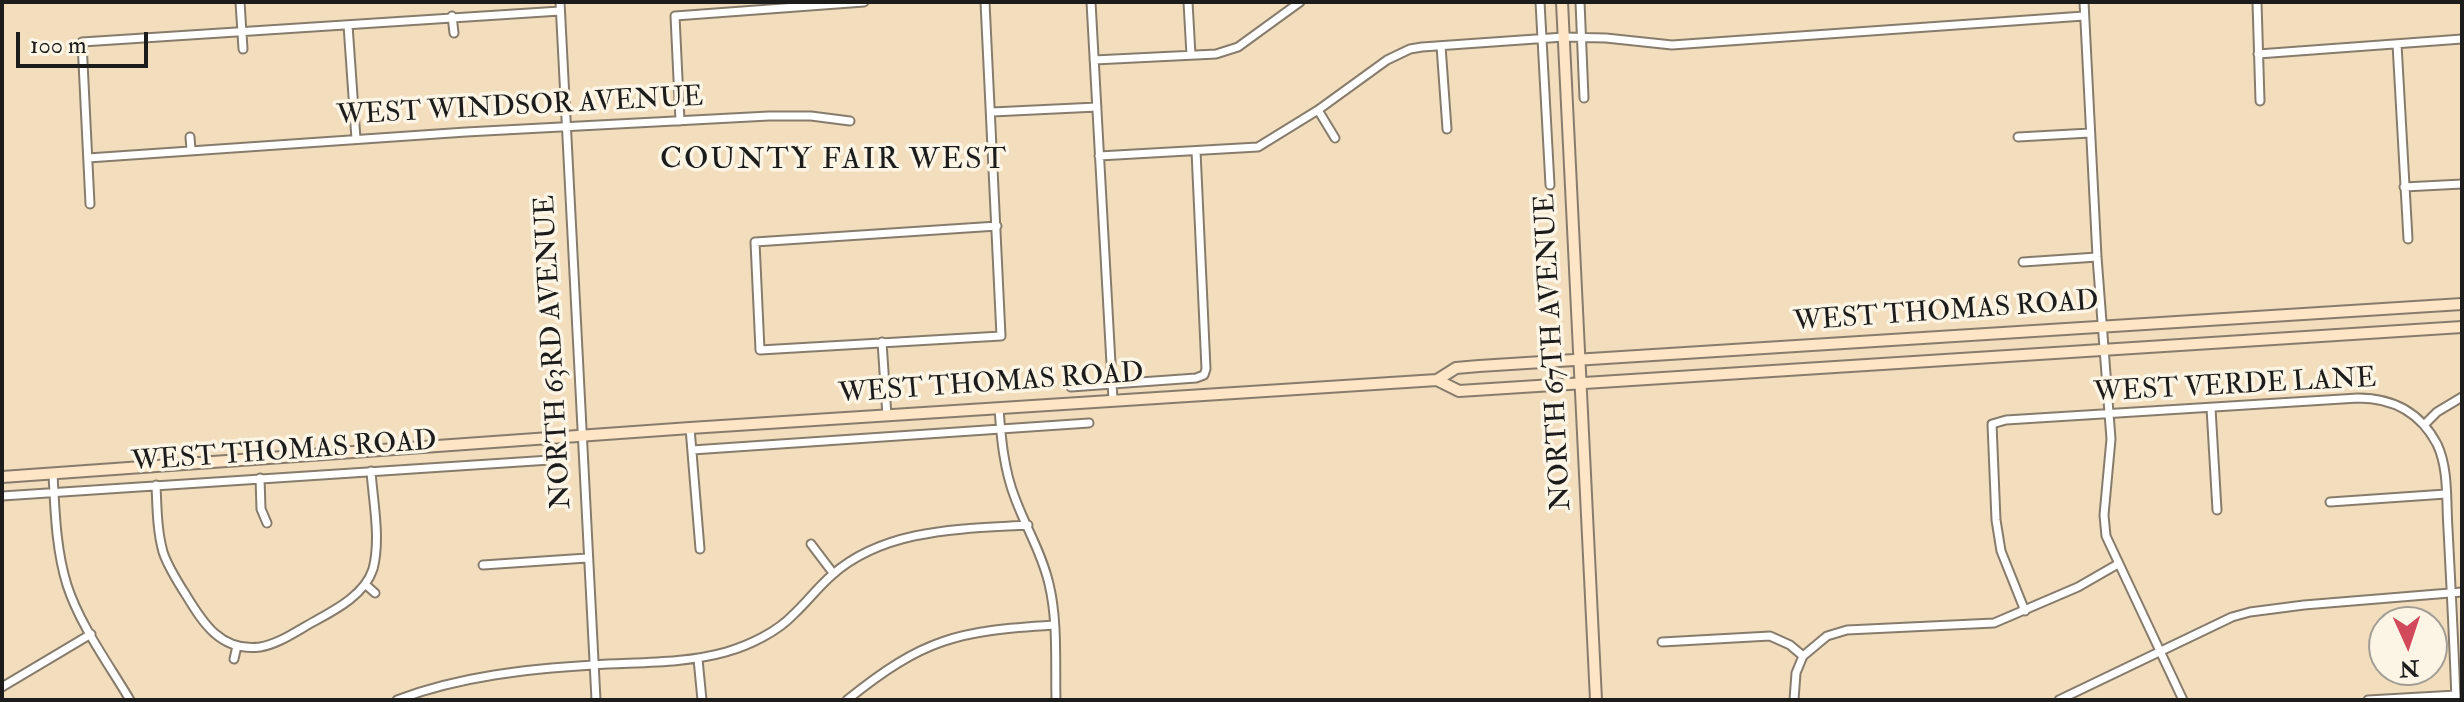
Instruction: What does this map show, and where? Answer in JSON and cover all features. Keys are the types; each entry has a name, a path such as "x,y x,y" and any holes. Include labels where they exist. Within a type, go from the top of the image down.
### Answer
{"main road":[{"name":"NORTH 67TH AVENUE","path":"1562,2 1596,700"},
{"name":"WEST THOMAS ROAD","path":"2,477 690,428 1437,380 1456,368 1579,359 2462,304"},
{"path":"2340,312 2342,334"},
{"path":"2168,323 2169,346"},
{"name":"WEST THOMAS ROAD","path":"1437,380 1459,391 2462,327"}],"street":[{"path":"240,2 243,49"},
{"path":"680,121 675,16 864,2"},
{"path":"985,2 992,112 997,226 1001,336 760,350 755,242 997,226"},
{"path":"1091,2 1113,400"},
{"path":"1188,2 1191,55"},
{"name":"NORTH 67TH AVENUE","path":"1540,2 1550,185"},
{"path":"1580,2 1584,98"},
{"path":"2084,2 2097,257 2109,414 2110,454 2104,515 2106,536 2183,700"},
{"path":"2257,2 2260,101"},
{"path":"1094,60 1216,54 1238,47 1298,3"},
{"path":"90,204 82,42 348,25 560,6"},
{"name":"NORTH 63RD AVENUE","path":"560,6 596,700"},
{"path":"452,16 454,33"},
{"path":"1099,156 1258,147 1318,110 1387,60 1410,49 1564,37 1672,45 2084,16"},
{"path":"348,25 356,139"},
{"path":"2258,54 2462,39"},
{"path":"2397,44 2408,239"},
{"path":"1441,46 1447,129"},
{"path":"992,112 1097,107"},
{"path":"1318,110 1335,138"},
{"name":"WEST WINDSOR AVENUE","path":"88,158 680,121 811,116 850,121"},
{"path":"2018,137 2090,133"},
{"path":"190,137 191,150"},
{"name":"WEST THOMAS ROAD","path":"1071,387 1204,375 1196,151"},
{"path":"2404,187 2462,184"},
{"path":"2023,262 2097,257"},
{"path":"882,342 887,416"},
{"path":"2368,700 2456,697 2446,494 2441,454 2424,425 2437,412 2462,397"},
{"name":"WEST VERDE LANE","path":"2025,611 2001,551 1996,520 1992,424 2006,420 2371,398 2396,403 2424,425"},
{"path":"999,408 1010,483 1042,555 1049,583 1054,625 1056,700"},
{"path":"2211,408 2217,510"},
{"name":"WEST THOMAS ROAD","path":"692,450 1089,423"},
{"path":"690,428 700,549"},
{"name":"WEST THOMAS ROAD","path":"2,496 550,460 549,439"},
{"path":"156,485 160,540 168,566 204,624 213,634 237,646 263,647 336,609 365,584 374,566 376,547 371,471"},
{"path":"53,474 63,569 72,598 130,700"},
{"path":"260,478 261,509 267,523"},
{"path":"2330,502 2446,494"},
{"path":"397,700 458,682 516,671 698,659 730,651 774,630 792,617 833,573 885,545 922,533 1028,525"},
{"path":"811,544 833,573"},
{"path":"483,565 587,558"},
{"path":"1794,700 1796,673 1803,656 1827,636 1847,630 1994,623 2100,577 2118,564"},
{"path":"365,584 375,593"},
{"path":"2059,700 2071,698 2232,617 2250,612 2462,592"},
{"path":"847,700 902,659 935,643 995,629 1054,625"},
{"path":"2,687 91,634"},
{"path":"1662,642 1770,636 1790,645 1803,656"},
{"path":"234,659 237,646"},
{"path":"698,659 702,700"}],"district":[{"name":"COUNTY FAIR WEST","path":"834,162"}]}
